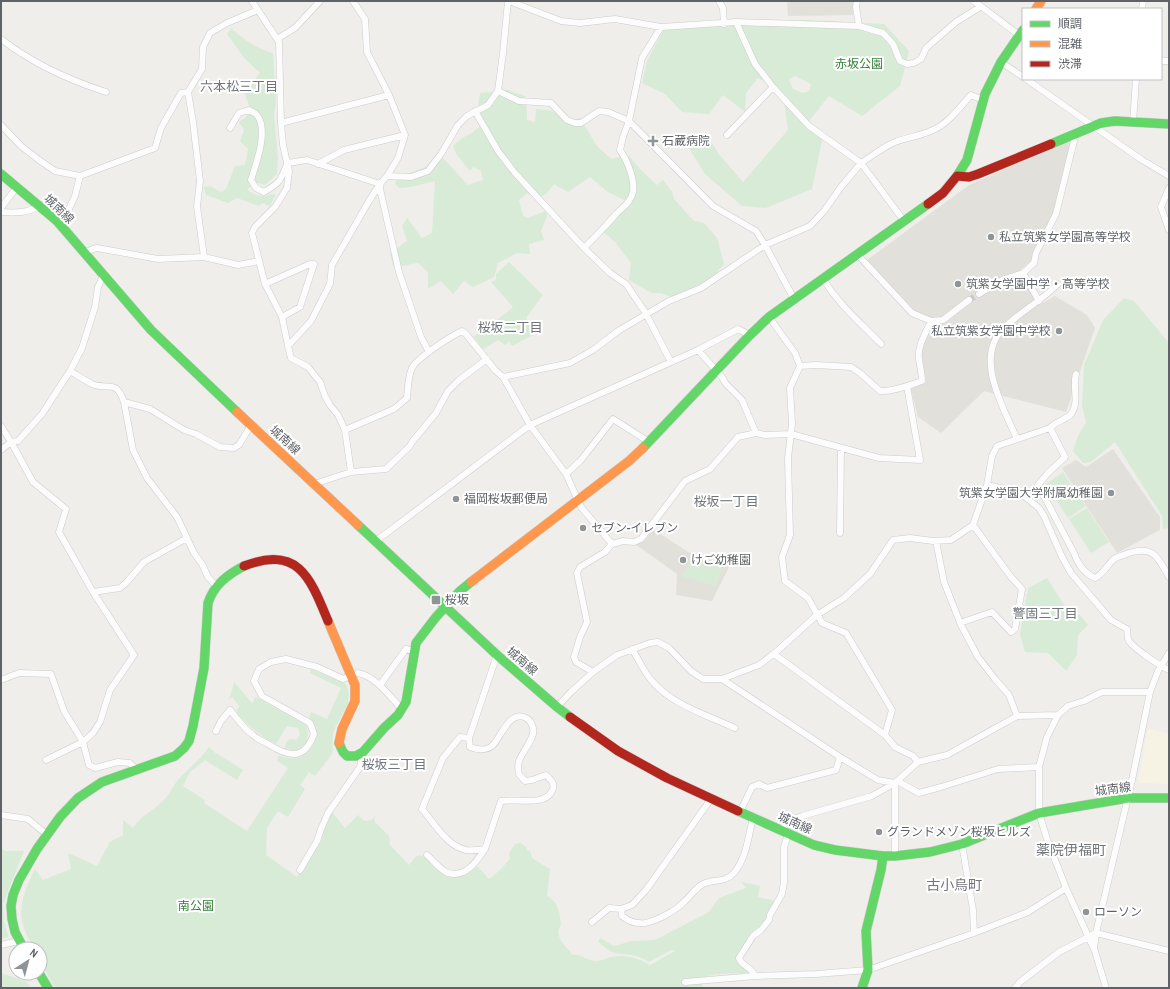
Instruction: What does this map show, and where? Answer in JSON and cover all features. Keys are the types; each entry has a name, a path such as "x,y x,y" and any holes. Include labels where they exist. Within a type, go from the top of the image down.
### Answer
{"street":[{"path":"252,1 279,42 281,123 283,145 289,171 287,188 275,207 255,227 252,233 265,284 282,317 291,358 308,367 320,382 325,396 338,415 345,430 351,472"},
{"path":"277,39 295,28 320,1"},
{"path":"288,346 311,321 330,284 332,265 369,201 398,158 405,135 389,95 367,52 365,19 353,1"},
{"path":"387,176 411,177 428,171 441,154 458,125 467,116 488,105 498,91 508,1 519,3 561,21 580,23 616,19 661,27 736,22 859,26 883,32 893,44 900,61 907,64 914,63 921,59 926,48 956,22 980,7"},
{"path":"719,1 723,8 724,24"},
{"path":"857,1 856,8 859,26"},
{"path":"1,945 19,940 12,923 12,900 16,886 46,834 67,808 100,782 175,756 185,748 190,738 203,671 208,601 216,586 229,574 252,563 270,558 287,560 298,567 314,588 355,674 355,701 342,729 338,742 343,752 347,756 356,756 363,752 402,709 406,702 416,643 436,616 466,587 629,461 769,317 942,193 957,176 967,160 982,100 1001,62 1021,32 980,7 974,1"},
{"path":"204,257 197,206 200,181 194,122 188,92 202,69 203,47 210,33 227,23 258,10"},
{"path":"736,22 754,64 773,87 809,126 861,163 904,221"},
{"path":"584,248 628,203 633,191 631,175 625,158 620,150 629,121 642,58 661,27"},
{"path":"1,40 42,65 79,83 106,92"},
{"path":"1001,62 1022,76"},
{"path":"1027,80 1142,160 1169,176"},
{"path":"1133,123 1136,80"},
{"path":"727,135 773,87"},
{"path":"498,91 519,101 551,103 567,120 575,123 580,123 599,111 608,112 629,121 713,206 756,231 794,299"},
{"path":"1,125 21,146 55,171 80,176 155,148 161,128 181,93 188,92"},
{"path":"281,123 389,95"},
{"path":"503,377 570,363 593,350 618,331 669,301 701,288 765,245 810,226 824,211 861,163 896,142 934,130 951,117 971,95 982,100"},
{"path":"230,128 239,113 249,110 257,115 261,124 263,135 252,180 256,188 264,192 276,185 283,175 288,162"},
{"path":"475,111 502,157 515,173 584,248 610,274 626,284 671,362"},
{"path":"957,176 969,177 978,174 1093,126 1108,122 1169,124"},
{"path":"318,164 344,150 405,135"},
{"path":"979,294 1002,280 1023,273 1034,263 1036,253 1056,214 1074,141 1072,135"},
{"path":"288,162 307,160 380,184"},
{"name":"城南線","path":"1,174 57,221 151,330 497,655 557,707 618,751 667,778 814,845 835,850 883,856 930,852 962,844 1039,813 1128,798 1169,798"},
{"path":"57,221 68,211 75,196 80,176"},
{"path":"380,184 399,272 421,337 429,352"},
{"path":"1,208 17,187"},
{"path":"1169,188 1161,207 1169,230"},
{"path":"1,212 16,214 31,211 40,206"},
{"path":"84,253 97,248 158,259 204,257 238,265 259,261"},
{"path":"857,254 912,313 931,321 943,320 969,300"},
{"path":"265,284 310,264 314,264 300,307 282,317"},
{"path":"1023,273 1039,301"},
{"path":"1,450 11,442 18,441 42,414 70,371 82,348 95,307 98,287 104,274"},
{"path":"823,279 836,299 844,308 882,344"},
{"path":"1017,439 994,386 990,358 994,342 1003,329 1058,284"},
{"path":"769,317 795,353 800,366 790,388 792,424 788,458 790,535 782,557 785,581 808,598 822,623 846,633 892,710 885,736"},
{"path":"800,366 816,365 851,367 880,391 907,386 922,381 919,349 931,321"},
{"path":"376,541 530,425 698,350 738,329 749,336"},
{"path":"345,430 394,409 407,398 411,369 415,363 429,352 462,331 495,370 503,377 530,425 566,474 581,507 612,544"},
{"path":"698,350 717,370 726,384 742,400 756,433"},
{"path":"314,484 351,472 386,469 410,446 436,413 448,391 459,380 487,359"},
{"path":"70,371 93,385 118,389 124,402 133,450 147,478 177,517 194,553 202,564 208,577 216,586"},
{"path":"557,707 593,672 617,655 650,643 658,642 669,648 691,671 703,679 722,679 759,665 774,654 817,615 844,598 870,574 892,540 910,538 936,541 952,540 973,525 987,485 992,456 997,446 1050,428 1053,424 1070,415 1075,408 1074,381 1076,374"},
{"path":"593,672 576,662 574,657 587,622 577,573 580,567 606,552 612,544 623,541 634,542 641,539 685,481 710,469 738,437 756,433 765,435 791,434 879,458 920,460 907,386"},
{"path":"124,402 150,409 184,430 196,434 220,447 234,448 238,445 251,425"},
{"path":"566,474 581,460 613,419 649,442"},
{"path":"1,426 33,482 66,509 59,532 93,592 134,655 110,690 100,722 93,733 83,742 46,760"},
{"path":"1050,428 1066,457 1048,473 1038,485 1077,561 1090,576 1094,578 1099,576 1115,558 1138,550 1145,550 1153,553 1169,577"},
{"path":"840,533 841,448"},
{"path":"987,485 1014,491 1024,496 1038,508 1044,516 1062,557 1071,573 1111,620 1127,629 1128,640 1132,644 1161,666 1169,670"},
{"path":"960,623 992,612 1011,632 1015,629 1022,589 1011,577 973,525"},
{"path":"93,592 120,588 144,562 187,538"},
{"path":"936,541 944,582 960,623 978,657 1009,695 1017,716"},
{"path":"380,685 406,649 414,651"},
{"path":"632,649 651,680 666,695 735,728"},
{"path":"1094,949 1096,933 1128,798 1150,692 1161,666 1169,653"},
{"path":"774,654 885,736 895,747 913,756 918,762"},
{"path":"427,855 448,873 459,873 467,870 475,865 485,849 501,801 536,801 545,799 551,794 554,787 552,780 546,775 525,781 518,774 518,762 533,735 534,729 530,721 524,717 520,716 506,724 492,746 480,750 470,747 469,738 497,655"},
{"path":"216,731 221,721 230,710 252,734 286,754 295,755 304,751 311,742 314,734 310,723 262,696 254,681 259,669 271,662 286,659 317,668 343,679 355,674 363,674 380,685 402,709"},
{"path":"1,680 19,673 51,674 64,711 83,742 89,765 95,768 118,762 130,763 136,769"},
{"path":"722,679 840,757 878,780 896,782 919,793 998,769 1039,767"},
{"path":"1106,988 1094,949 1066,888 1047,839 1039,813 1039,767 1047,737 1058,715 1068,706 1084,701 1102,692 1150,692"},
{"path":"755,976 754,971 740,961 739,958 753,936 761,930 769,920 770,915 782,894 784,882 786,822 872,796 896,782 918,762 947,755 1017,716 1058,715"},
{"path":"469,738 460,737 443,758 422,809 452,844 466,850 485,849"},
{"path":"300,870 317,841 320,828 328,813 360,766 363,752"},
{"path":"740,812 752,787 759,784 767,788 836,770 840,757"},
{"path":"895,856 896,782"},
{"path":"592,922 609,908 620,909 632,905 646,890 711,799"},
{"path":"1,815 28,819 46,834"},
{"path":"620,909 622,916 628,920 644,923 655,920 678,908 695,890 703,884 712,881 722,881 728,878 734,873 746,852 753,818"},
{"path":"962,844 973,910 974,934"},
{"path":"862,988 868,970 866,931 883,856"},
{"path":"685,982 755,976 816,974 868,970 974,934 1028,912 1066,888"},
{"path":"1016,988 1020,982 1060,952 1096,933 1169,951"}],"shaded area":[{"path":"787,1 853,1 853,15 788,16"},
{"name":"筑紫女学園中学・高等学校","path":"1068,141 1071,142 1053,214 1046,231 1034,249 1031,261 1019,271 1039,305 1055,296 1087,315 1095,328 1066,412 984,391 941,433 918,417 911,389 926,382 921,350 932,324 917,313 867,260 969,185"},
{"name":"筑紫女学園大学附属幼稚園","path":"1113,449 1160,517 1160,530 1117,553 1062,468 1076,460 1086,467"},
{"name":"けご幼稚園","path":"653,529 688,552 729,567 712,601 676,595 677,574 635,544 646,539"},
{"path":"1148,729 1169,734 1169,784 1139,783 1138,780"}],"green space":[{"name":"赤坂公園","path":"808,20 884,24 909,51 900,86 862,116 829,96 809,121 823,136 812,189 766,208 742,206 705,174 687,145 708,136 718,153 743,182 788,130 783,93 758,78 746,93 745,112 723,95 709,114 682,112 665,94 642,83 647,61 664,29","holes":["795,76 811,84 809,91 803,93 793,89 789,80"]},
{"path":"231,28 250,43 273,53 276,102 274,115 278,159 277,174 265,185 257,183 247,189 252,193 259,195 276,195 270,206 262,203 259,206 237,198 228,203 206,195 204,187 210,186 221,192 226,189 235,166 245,165 248,149 240,141 244,130 239,122 246,117 249,105 244,92 249,88 260,73 245,59 227,34"},
{"path":"507,90 525,96 527,120 535,122 536,109 552,111 574,120 580,118 597,146 611,159 628,155 657,185 663,180 672,192 674,199 694,221 704,223 717,238 724,264 713,277 674,298 661,293 651,293 629,280 631,263 615,242 601,230 605,222 626,201 608,192 590,177 568,192 554,184 547,193 538,199 527,193 519,200 523,216 528,218 546,211 547,216 541,231 544,240 529,244 530,254 517,253 498,263 494,277 473,287 464,281 453,294 441,281 428,289 428,272 418,263 393,266 390,253 407,241 402,226 407,218 422,238 432,233 435,181 411,187 399,188 395,183 399,177 423,168 443,158 468,185 483,180 481,171 473,167 470,171 457,155 453,146 479,127 481,119 478,107 480,93"},
{"path":"509,262 543,295 526,318 535,334 512,346 509,341 505,345 498,340 483,349 474,337 486,326 484,324 489,321 492,324 513,307 491,282 496,280 496,274"},
{"path":"1124,298 1134,301 1169,343 1169,528 1163,529 1162,516 1115,442 1091,462 1083,463 1073,451 1078,436 1086,422 1082,406 1084,365 1103,320"},
{"path":"1063,472 1086,506 1068,518 1046,484"},
{"path":"1087,508 1109,542 1091,553 1069,519"},
{"path":"693,559 722,568 716,586 681,576"},
{"path":"1047,578 1073,619 1079,614 1088,625 1078,635 1077,655 1066,671 1048,653 1025,652 1020,634 1028,588"},
{"name":"南公園","path":"311,669 346,684 349,697 346,709 334,731 333,750 331,755 315,776 309,772 300,785 305,789 288,817 278,811 267,828 266,855 297,877 322,840 323,831 332,812 345,828 358,815 364,821 371,820 375,817 374,821 389,836 389,844 409,865 417,856 421,855 448,877 456,877 464,874 477,866 489,879 510,859 509,853 515,844 521,843 527,848 526,850 530,851 532,858 550,869 547,896 554,901 558,908 561,925 558,930 560,938 572,955 578,955 596,961 616,956 627,956 641,960 650,965 675,951 671,950 649,962 637,956 613,952 598,942 600,938 614,946 632,941 655,940 709,912 719,898 746,888 741,882 760,886 758,897 776,901 764,924 751,933 736,958 737,962 752,973 717,974 704,977 702,988 55,988 48,975 48,941 30,941 22,918 21,909 25,891 35,869 43,880 71,869 68,853 97,866 110,842 123,835 123,820 133,828 139,820 163,801 177,781 209,747 214,752 243,770 237,780 205,760 190,772 183,786 205,800 204,803 247,831 288,768 277,761 279,755 289,758 297,758 311,749 315,742 316,734 314,725 309,717 311,712 327,719 341,688 310,673"},
{"path":"234,682 252,703 256,697 306,725 308,736 304,746 297,750 284,749 287,741 290,739 297,740 300,734 298,728 287,726 276,744 265,738 250,726 237,713 237,709 240,707 232,697 228,700"},
{"path":"1,847 5,851 24,851 3,904 4,923 9,937 1,939"},
{"path":"1,973 8,975 8,981 24,981 27,982 31,988 1,988"}],"tunnel":[{"path":"969,300 979,294"}],"traffic: fast":[{"path":"957,176 967,160 985,94 1001,62 1022,31"},
{"path":"1051,144 1101,123 1115,121 1169,124"},
{"path":"1,174 57,221 151,330 237,412"},
{"path":"643,448 749,336 769,317 928,204"},
{"path":"358,525 497,655 570,717"},
{"path":"20,941 15,932 12,919 11,906 13,895 19,880 37,849 60,817 78,798 102,782 175,756 189,741 204,668 208,603 214,591 222,581 244,566"},
{"path":"339,743 343,752 347,756 356,756 363,752 384,728 398,715 406,702 416,643 436,617 460,591 471,582"},
{"path":"738,811 814,845 835,850 895,856 930,852 962,844 1039,813 1128,798 1169,798"},
{"path":"862,988 868,970 866,931 883,856"},
{"path":"44,981 48,988"}],"traffic: slow":[{"path":"1037,8 1041,1"},
{"path":"237,412 358,525"},
{"path":"471,582 629,461 643,448"},
{"path":"328,621 355,685 355,701 342,729 339,743"}],"traffic: jam":[{"path":"928,204 943,193 957,176 969,177 978,174 1051,144"},
{"path":"244,566 262,561 277,560 290,563 300,569 315,591 328,621"},
{"path":"570,717 618,751 667,778 738,811"}],"place":[{"name":"石蔵病院","path":"653,141"},
{"name":"私立筑紫女学園高等学校","path":"991,237"},
{"name":"筑紫女学園中学・高等学校","path":"958,284"},
{"name":"私立筑紫女学園中学校","path":"1059,331"},
{"name":"筑紫女学園大学附属幼稚園","path":"1111,493"},
{"name":"福岡桜坂郵便局","path":"456,499"},
{"name":"セブン-イレブン","path":"583,528"},
{"name":"けご幼稚園","path":"683,560"},
{"name":"桜坂","path":"436,600"},
{"name":"グランドメゾン桜坂ヒルズ","path":"879,832"},
{"name":"ローソン","path":"1086,912"}],"district":[{"name":"六本松三丁目","path":"239,86"},
{"name":"桜坂二丁目","path":"510,327"},
{"name":"桜坂一丁目","path":"726,501"},
{"name":"警固三丁目","path":"1045,613"},
{"name":"桜坂三丁目","path":"394,764"},
{"name":"薬院伊福町","path":"1071,850"},
{"name":"古小烏町","path":"954,885"}]}
